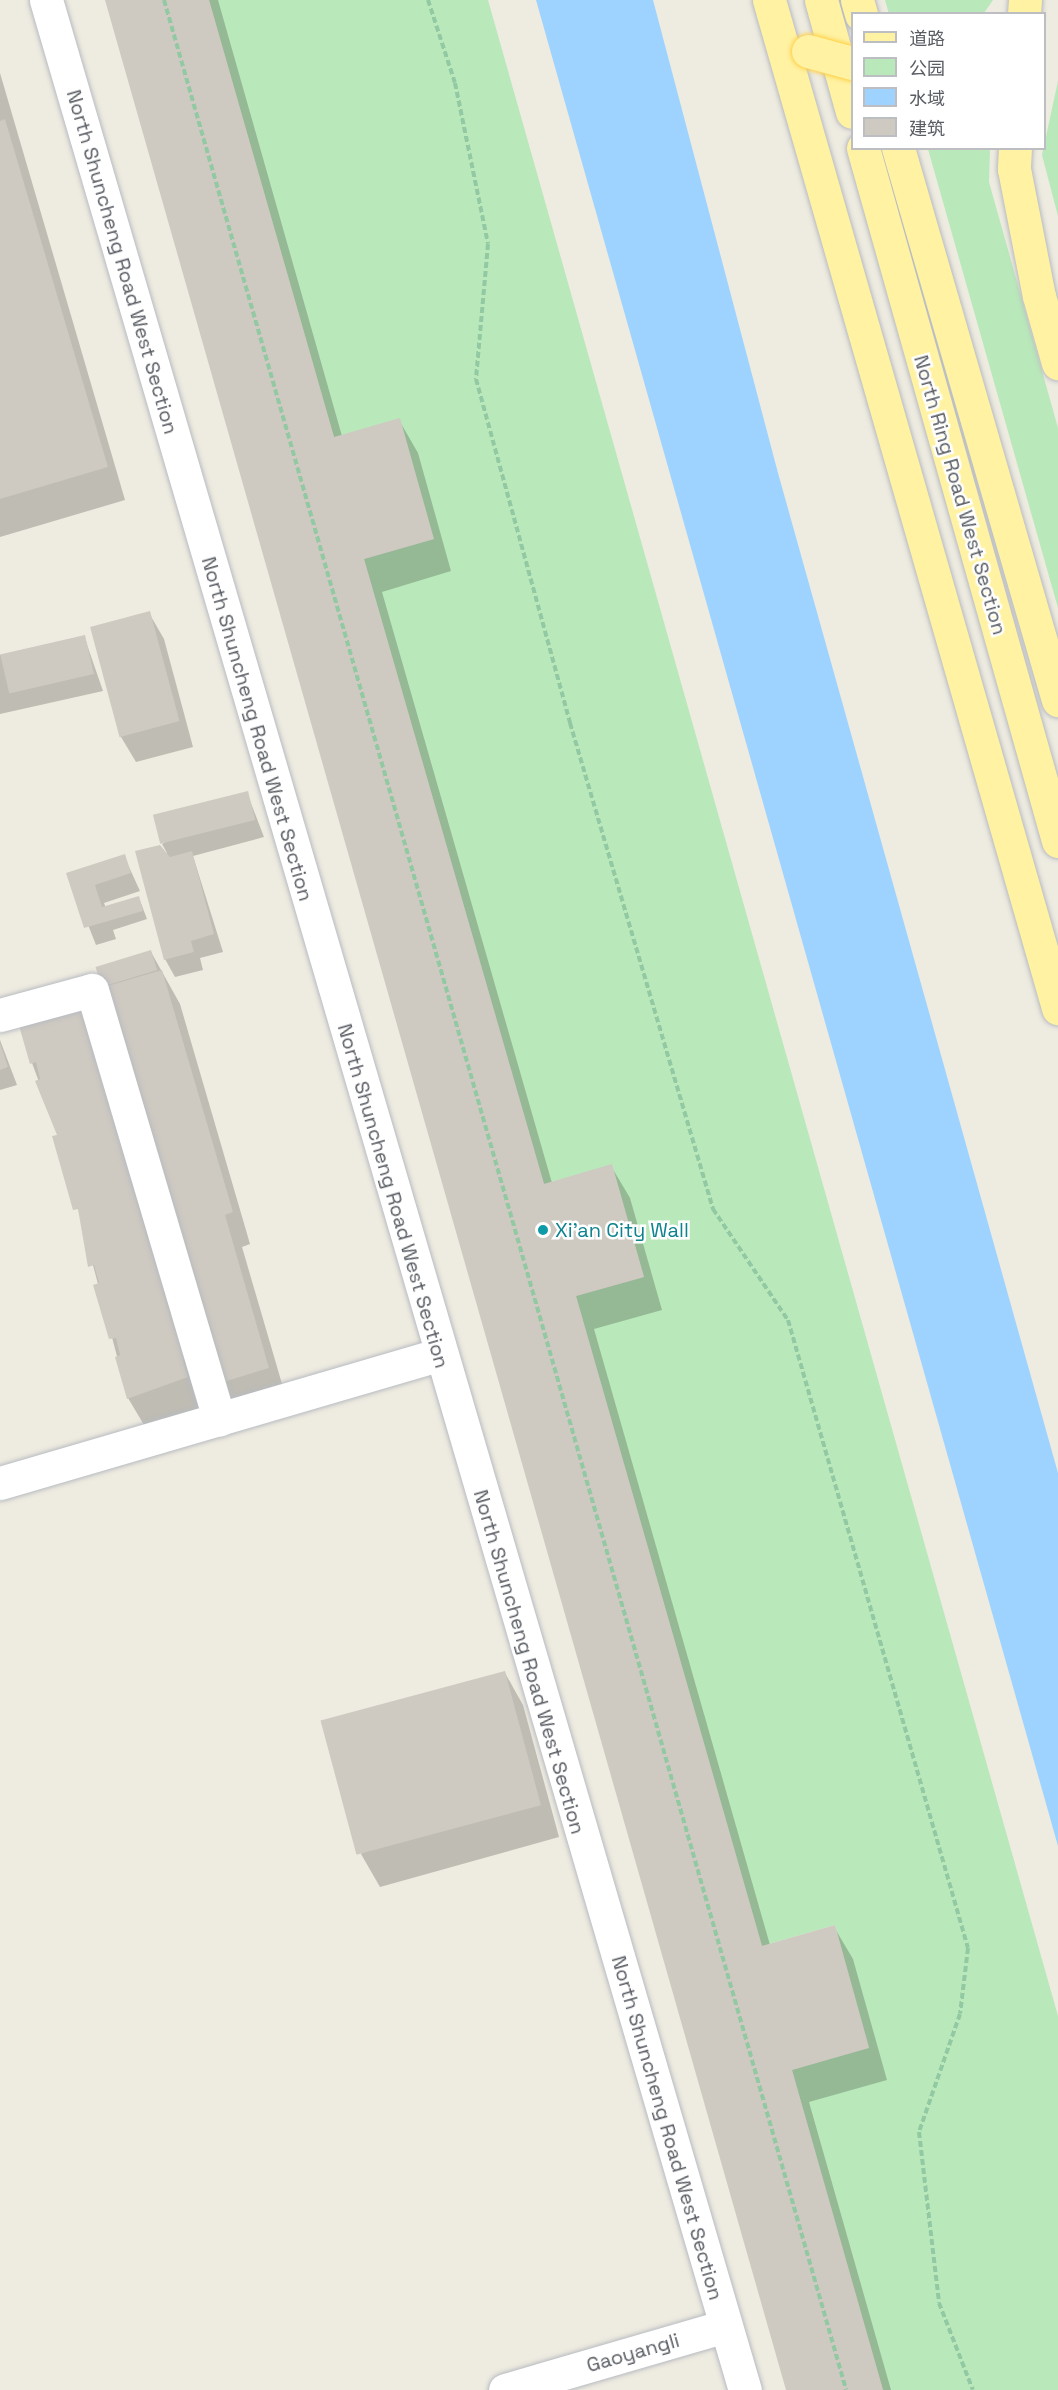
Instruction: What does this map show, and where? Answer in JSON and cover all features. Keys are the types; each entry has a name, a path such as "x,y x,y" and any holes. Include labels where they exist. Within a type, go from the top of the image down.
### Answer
{"main road":[{"path":"821,0 851,108"},
{"path":"770,1 808,51 851,63"},
{"path":"770,1 1058,1008"},
{"name":"North Ring Road West Section","path":"864,150 1058,841"},
{"name":"North Ring Road West Section","path":"899,150 1058,700"},
{"path":"1015,150 1014,169 1039,296 1058,363"}],"street":[{"name":"North Shuncheng Road West Section","path":"46,0 439,1355 744,2390"},
{"path":"0,1016 92,990 219,1420"},
{"path":"0,1483 439,1355"},
{"name":"Gaoyangli","path":"522,2388 726,2326"}],"path":[{"path":"164,0 846,2390"},
{"path":"428,0 455,83 488,244 476,379 570,723 713,1209 788,1320 968,1948 960,2014 919,2132 939,2303 973,2390"}],"green space":[{"path":"209,0 488,0 1058,2016 1058,2390 883,2390 792,2070 869,2047 835,1925 762,1946 576,1296 644,1277 612,1165 544,1184 364,559 434,539 334,437"},
{"path":"885,0 993,0 985,12 888,12"},
{"path":"1058,81 1058,216 1042,155 1043,150 1046,150 1046,136"},
{"path":"928,150 990,150 989,182 1058,428 1058,608"}],"water":[{"path":"536,0 653,0 778,473 1058,1473 1058,1846"}],"building":[{"name":"Xi'an City Wall","path":"105,0 209,0 334,437 400,418 434,539 364,559 544,1184 612,1164 644,1277 576,1296 762,1946 835,1925 869,2048 792,2070 883,2390 786,2390"},
{"path":"5,119 108,467 0,499 0,121"},
{"path":"150,611 180,721 120,737 90,627"},
{"path":"85,635 94,674 9,694 0,655"},
{"path":"248,791 255,820 160,844 153,815"},
{"path":"160,845 170,857 192,851 214,934 191,941 194,952 164,960 135,851"},
{"path":"125,854 131,873 95,885 102,907 139,896 143,911 84,928 66,873"},
{"path":"151,950 157,970 102,987 96,967"},
{"path":"162,970 233,1212 225,1215 269,1368 220,1383 104,987"},
{"path":"82,1008 148,1239 156,1237 162,1285 170,1314 177,1312 178,1338 184,1336 189,1357 183,1359 188,1377 127,1399 115,1357 120,1355 116,1338 109,1339 93,1285 99,1283 94,1265 88,1267 78,1209 73,1210 52,1136 57,1135 35,1081 40,1079 36,1062 30,1064 18,1022"},
{"path":"0,1043 8,1067 0,1070"},
{"path":"505,1671 541,1805 356,1855 321,1720"}],"place":[{"name":"Xi'an City Wall","path":"543,1230"}]}
